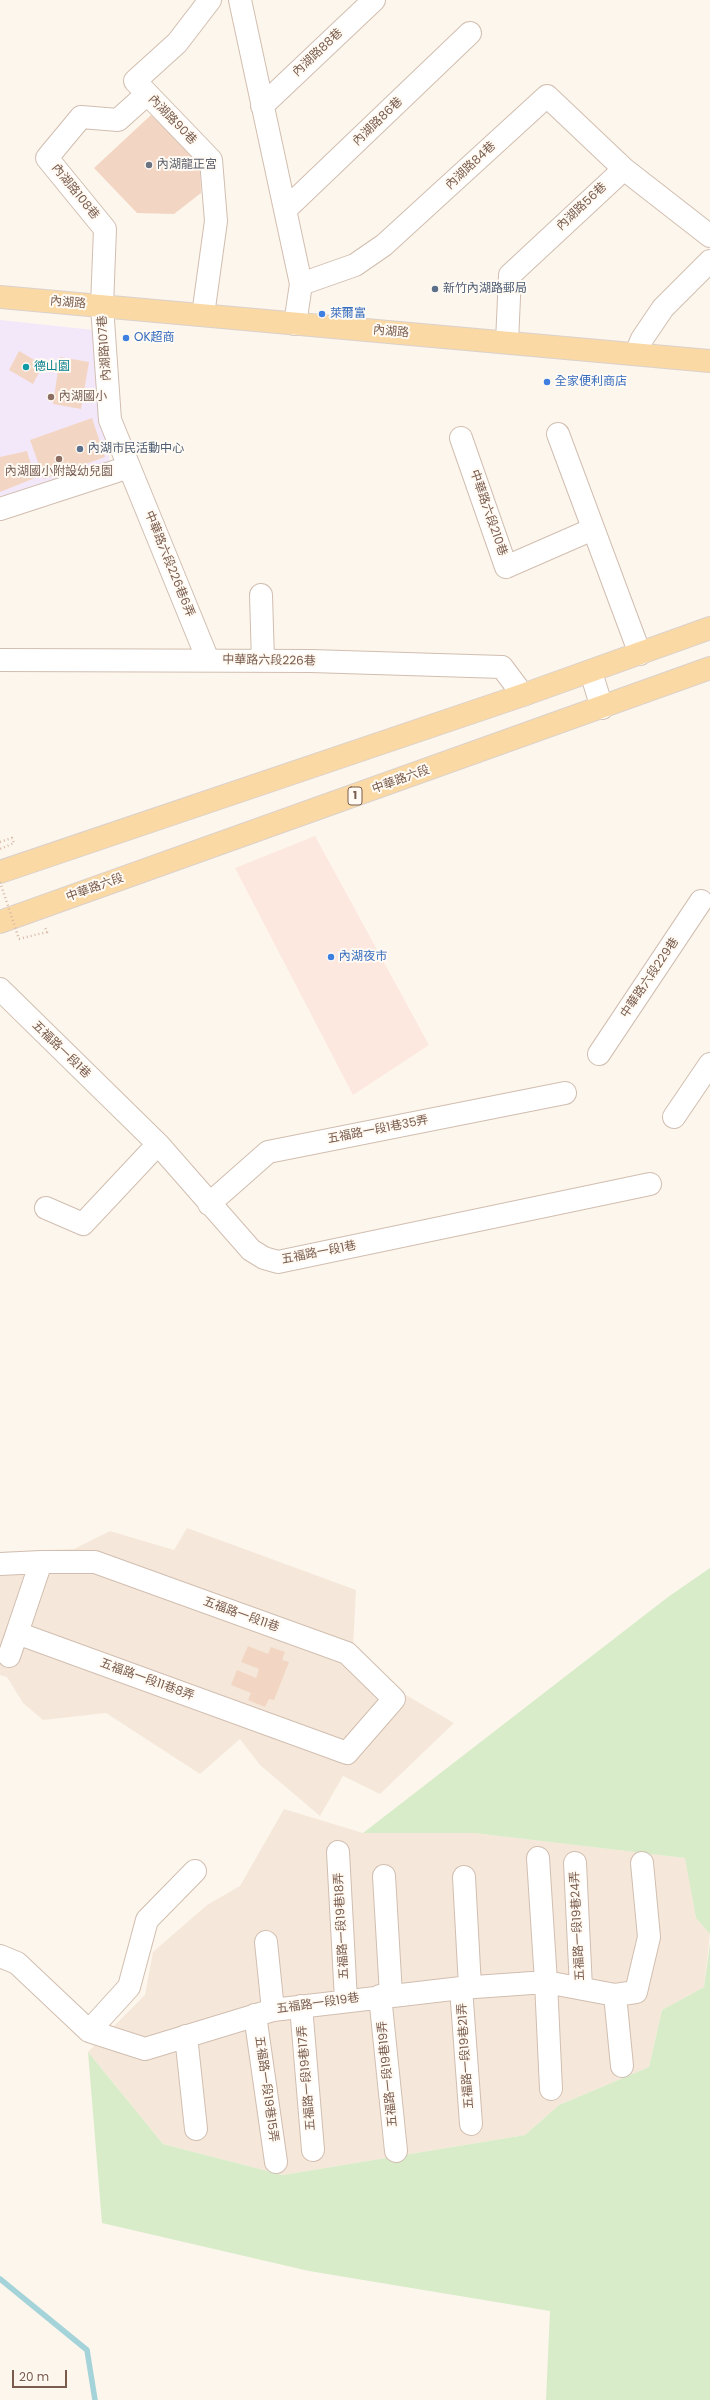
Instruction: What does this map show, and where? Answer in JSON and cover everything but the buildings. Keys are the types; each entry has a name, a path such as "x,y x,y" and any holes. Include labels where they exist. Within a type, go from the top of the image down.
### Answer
{"main road":[{"name":"內湖路","path":"0,297 636,353 710,361"},
{"path":"0,872 591,672 710,628"},
{"name":"中華路六段","path":"0,922 602,708 709,673"}],"street":[{"name":"內湖路90巷","path":"203,316 216,221 211,160 134,81 177,42 210,0"},
{"path":"240,0 302,284 296,324"},
{"name":"內湖路88巷","path":"262,106 374,0"},
{"name":"內湖路86巷","path":"285,210 470,34"},
{"name":"內湖路108巷","path":"102,306 105,229 47,158 81,117 118,120 147,94"},
{"name":"內湖路84巷","path":"302,284 355,265 384,245 547,96 624,169"},
{"path":"624,169 710,236"},
{"name":"內湖路56巷","path":"507,342 510,274 624,169"},
{"path":"636,353 642,339 663,308 710,261"},
{"name":"內湖路107巷","path":"102,306 110,420 129,467"},
{"path":"558,434 640,654"},
{"name":"中華路六段210巷","path":"461,438 506,567 593,530"},
{"path":"0,509 129,467"},
{"name":"中華路六段226巷6弄","path":"129,467 208,660"},
{"path":"261,595 263,661"},
{"name":"中華路六段226巷","path":"0,660 208,660 502,667 523,695"},
{"path":"591,672 602,708"},
{"name":"中華路六段229巷","path":"599,1054 707,901"},
{"name":"五福路一段1巷","path":"0,989 158,1144 251,1250 264,1258 278,1262 650,1184"},
{"path":"674,1117 710,1064"},
{"name":"五福路一段1巷35弄","path":"210,1204 268,1152 565,1093"},
{"path":"46,1208 83,1224 158,1144"},
{"path":"8,1656 18,1632 41,1562"},
{"name":"五福路一段11巷","path":"0,1564 95,1562 347,1653 394,1699 347,1754"},
{"name":"五福路一段11巷8弄","path":"18,1632 347,1754"},
{"name":"五福路一段19巷18弄","path":"338,1852 346,2000"},
{"path":"538,1858 551,2089"},
{"name":"五福路一段19巷24弄","path":"575,1863 581,1988"},
{"name":"五福路一段19巷","path":"0,1956 17,1963 89,2031 145,2049 264,2013 346,2000 465,1988 546,1982 615,1995 636,1992 649,1937 642,1863"},
{"path":"89,2031 129,1987 147,1920 196,1871"},
{"name":"五福路一段19巷19弄","path":"384,1876 385,1996 396,2151"},
{"name":"五福路一段19巷21弄","path":"464,1877 465,1988 471,2124"},
{"name":"五福路一段19巷15弄","path":"266,1942 264,2013 276,2162"},
{"path":"615,1995 622,2066"},
{"name":"五福路一段19巷17弄","path":"301,2006 313,2150"},
{"path":"186,2036 196,2130"}],"path":[{"path":"0,842 12,838 14,843 0,849"},
{"path":"0,882 19,939"}],"shaded area":[{"name":"內湖國小","path":"0,320 94,330 110,464 0,504"},
{"name":"內湖夜市","path":"315,836 429,1045 353,1095 235,868"},
{"path":"187,1528 356,1590 353,1648 394,1688 454,1723 380,1794 343,1776 320,1816 260,1765 240,1739 200,1774 106,1713 43,1720 23,1703 7,1677 0,1675 0,1552 74,1549 110,1531 174,1550"},
{"path":"284,1809 363,1833 474,1833 686,1858 696,1918 710,1934 704,1987 662,2010 649,2067 559,2105 525,2135 283,2175 163,2144 88,2052 145,1995 153,1952 207,1905 240,1886"}],"green space":[{"path":"710,1568 710,1934 696,1918 685,1858 474,1833 363,1833 668,1597"},
{"path":"710,1943 710,2400 546,2400 550,2311 309,2271 102,2223 88,2052 163,2144 283,2175 525,2135 559,2105 649,2067 662,2010 704,1987"}],"waterway":[{"path":"0,2279 87,2350 95,2400"}],"place":[{"name":"內湖龍正宮","path":"149,165"},
{"name":"新竹內湖路郵局","path":"435,289"},
{"name":"萊爾富","path":"322,314"},
{"name":"OK超商","path":"126,338"},
{"name":"德山園","path":"26,367"},
{"name":"全家便利商店","path":"547,382"},
{"name":"內湖國小","path":"51,397"},
{"name":"內湖市民活動中心","path":"80,449"},
{"name":"內湖國小附設幼兒園","path":"59,459"},
{"name":"內湖夜市","path":"331,957"}]}
